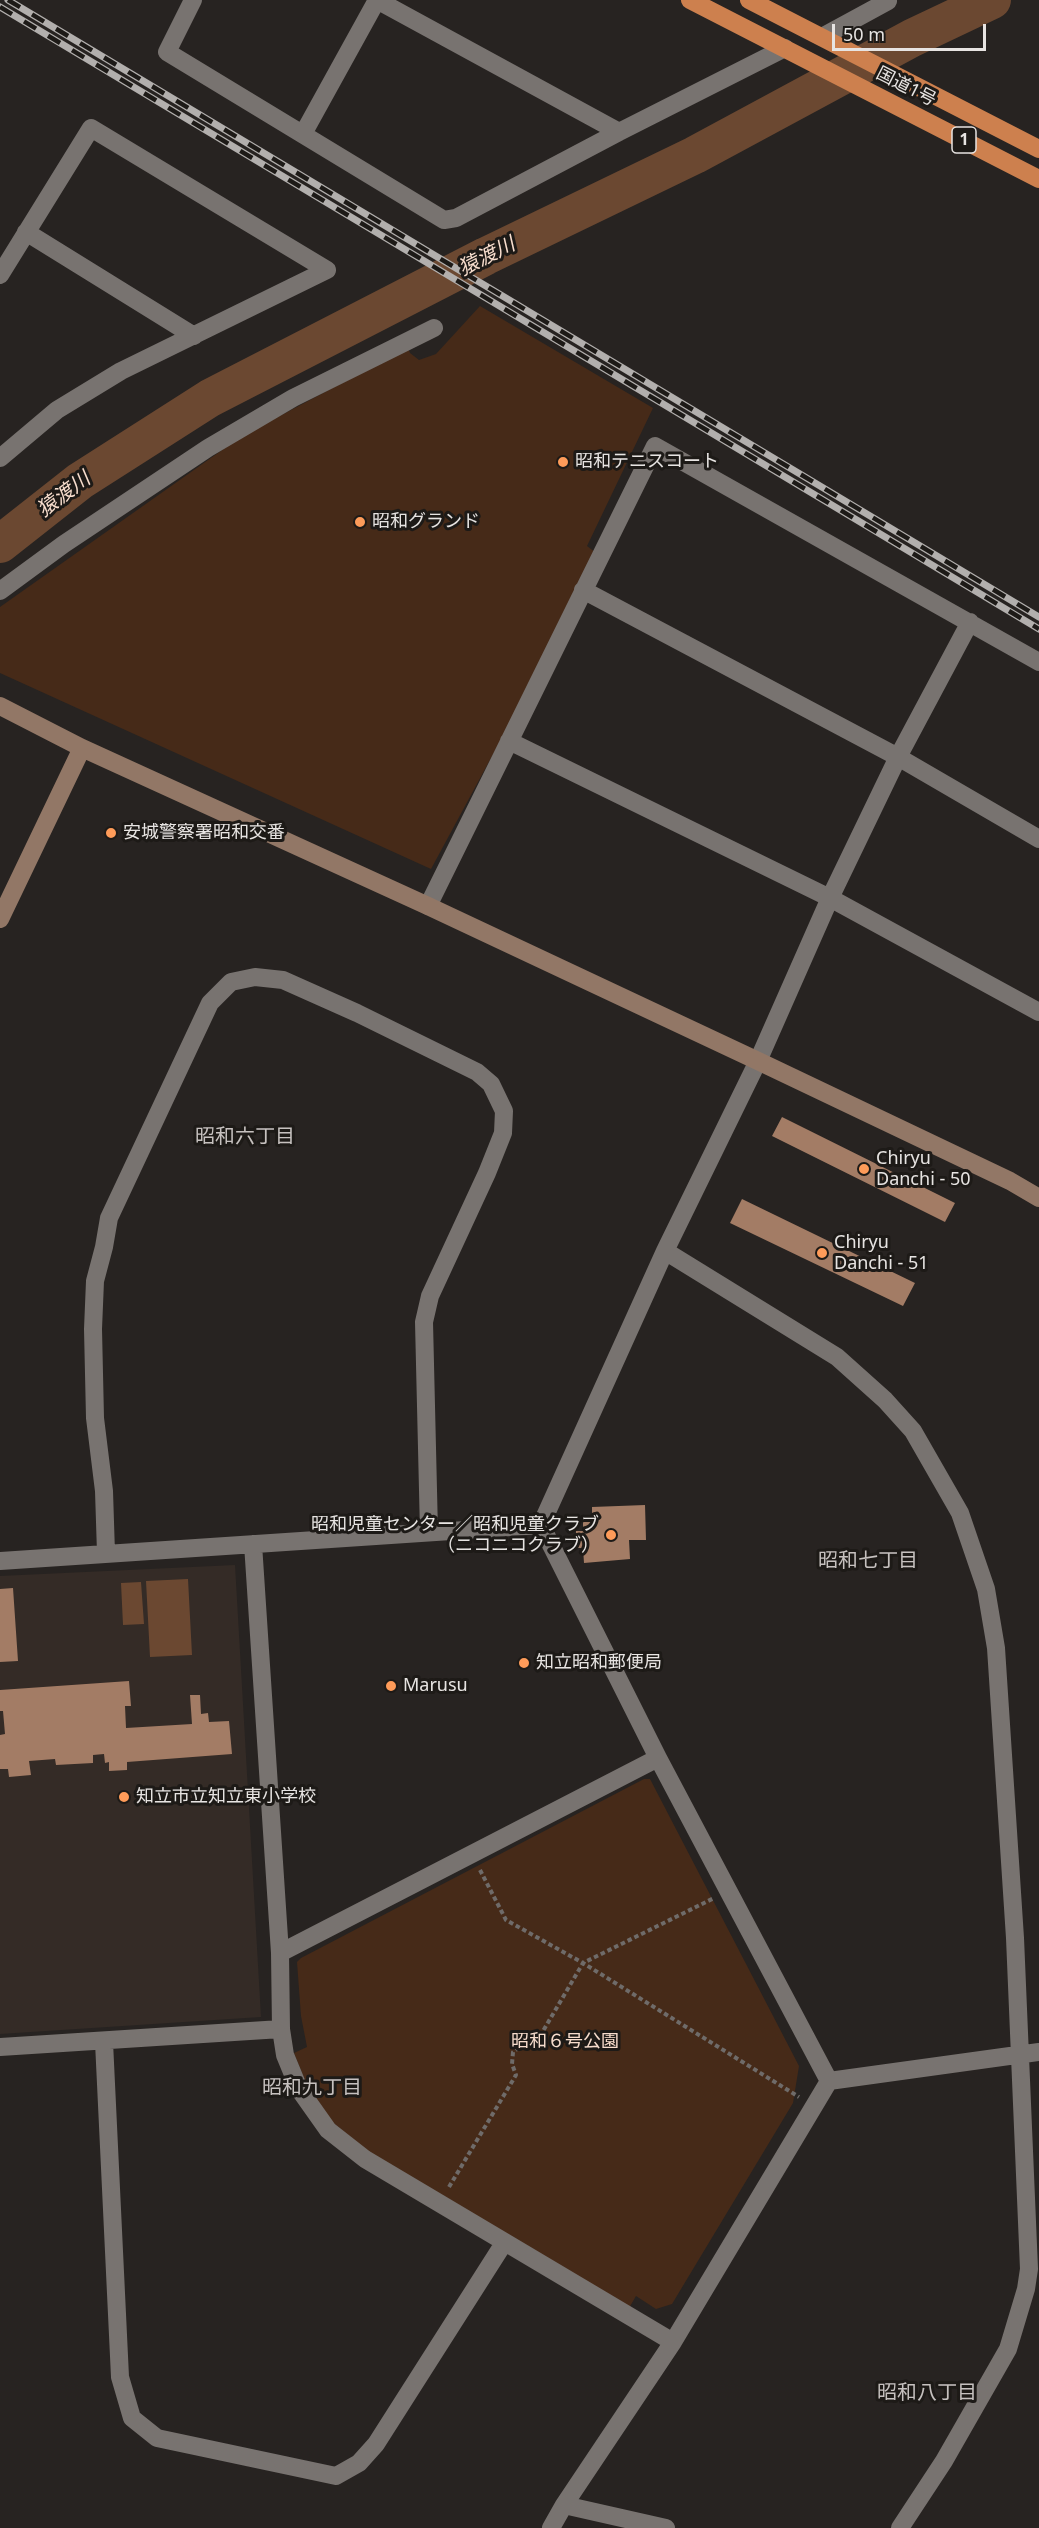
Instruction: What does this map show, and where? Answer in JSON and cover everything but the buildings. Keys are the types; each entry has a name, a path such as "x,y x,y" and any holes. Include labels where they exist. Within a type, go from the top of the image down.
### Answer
{"highway":[{"name":"国道1号","path":"690,0 1039,179"},
{"name":"国道1号","path":"749,0 1039,148"}],"street":[{"path":"193,0 167,52 444,220 456,218 619,132 789,50"},
{"path":"303,134 377,0 619,132"},
{"path":"825,39 888,0"},
{"path":"0,275 91,128 327,270 121,371 57,410 0,458"},
{"path":"26,232 194,336"},
{"path":"0,591 63,544 208,448 293,398 434,328"},
{"path":"428,906 655,446 1039,662"},
{"path":"583,590 898,757 1039,839"},
{"path":"541,1525 665,1251 758,1061 830,898 898,757 970,622"},
{"path":"0,706 82,748 428,906 758,1061 1010,1181 1039,1198"},
{"path":"509,741 830,898 1039,1012"},
{"path":"0,919 82,748"},
{"path":"106,1553 104,1491 95,1418 93,1329 94,1281 104,1247 109,1218 210,1003 231,982 255,977 283,980 357,1013 477,1072 491,1084 504,1111 502,1132 495,1153 430,1296 424,1322 429,1532"},
{"path":"665,1251 837,1357 885,1400 913,1431 960,1513 986,1589 996,1648 1015,1938 1029,2245 1026,2289 1008,2349 944,2461 900,2528"},
{"path":"0,1561 541,1525"},
{"path":"541,1525 658,1758 828,2081"},
{"path":"253,1544 280,1953 281,2029 285,2055 299,2089 328,2130 365,2159 673,2342"},
{"path":"280,1953 658,1758"},
{"path":"0,2048 281,2029"},
{"path":"104,2042 120,2377 132,2418 157,2438 336,2476 359,2463 376,2444 504,2243"},
{"path":"828,2081 1039,2052"},
{"path":"551,2528 673,2342 815,2107 828,2081"},
{"path":"564,2505 666,2528"}],"path":[{"path":"472,1854 507,1920 583,1964 815,2107"},
{"path":"440,2203 516,2075 512,2064 513,2052 524,2044 536,2043 583,1964 729,1890"}],"shaded area":[{"name":"知立市立知立東小学校","path":"235,1565 261,2017 0,2034 0,1576"},
{"path":"188,1579 192,1655 150,1657 146,1581"},
{"path":"141,1582 144,1624 123,1625 121,1583"}],"green space":[{"name":"昭和グランド","path":"480,306 653,408 587,546 600,556 431,869 0,673 0,607 242,436 408,348 410,353 419,360 436,354"},
{"name":"昭和６号公園","path":"644,1779 650,1779 799,2066 793,2103 672,2304 656,2309 636,2296 629,2308 371,2154 331,2121 308,2088 294,2053 307,2047 301,2016 297,1962 301,1958"}],"waterway":[{"name":"猿渡川","path":"0,544 80,481 210,398 486,256 695,155 912,38 992,0"}],"railway":[{"path":"8,0 1039,617"},
{"path":"0,7 1039,629"}],"place":[{"name":"昭和テニスコート","path":"563,462"},
{"name":"昭和グランド","path":"360,522"},
{"name":"安城警察署昭和交番","path":"111,833"},
{"name":"Chiryu Danchi - 50","path":"864,1169"},
{"name":"Chiryu Danchi - 51","path":"822,1253"},
{"name":"昭和児童センター／昭和児童クラブ （ニコニコクラブ）","path":"611,1535"},
{"name":"知立昭和郵便局","path":"524,1663"},
{"name":"Marusu","path":"391,1686"},
{"name":"知立市立知立東小学校","path":"124,1797"}],"district":[{"name":"昭和六丁目","path":"245,1137"},
{"name":"昭和七丁目","path":"868,1561"},
{"name":"昭和九丁目","path":"312,2088"},
{"name":"昭和八丁目","path":"927,2393"}]}
